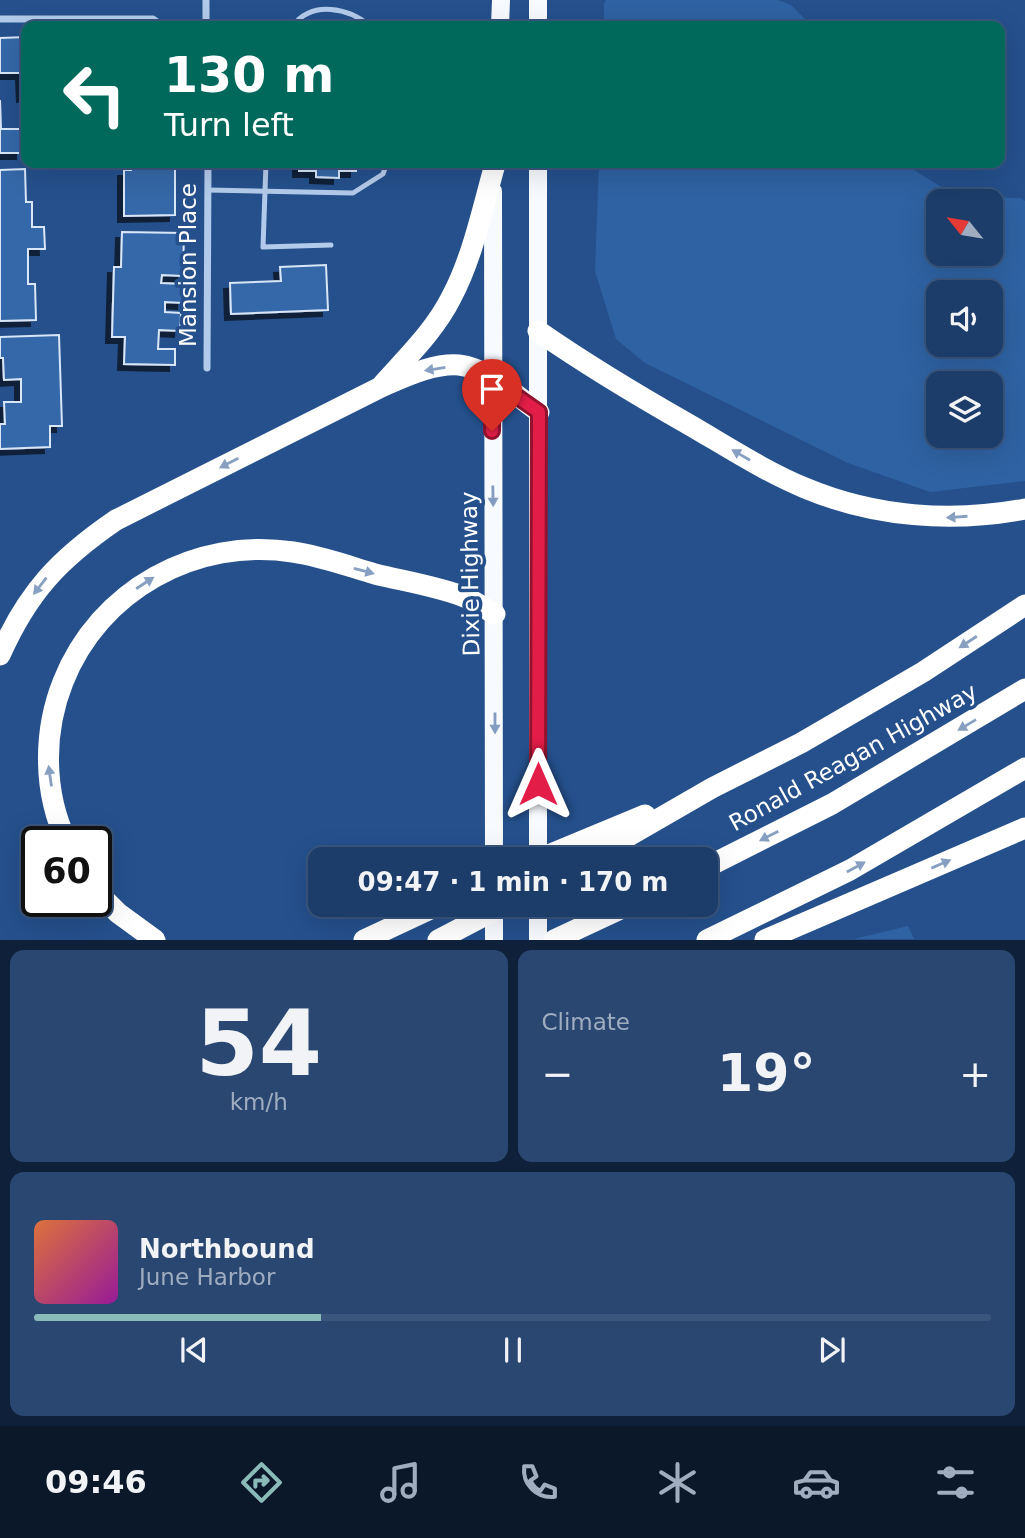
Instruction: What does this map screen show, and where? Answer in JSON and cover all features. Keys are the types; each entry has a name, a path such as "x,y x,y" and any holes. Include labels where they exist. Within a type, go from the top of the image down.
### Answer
{"highway":[{"path":"381,387 434,325 451,299 476,232 493,168"},
{"path":"538,331 620,385 765,469 805,488 842,501 900,513 945,518 1025,509"},
{"path":"0,655 12,627 30,598 53,569 84,541 116,520 381,387 420,371 458,365 471,368 492,379 539,412"},
{"path":"62,826 53,797 48,765 50,729 56,699 68,669 99,623 118,601 149,579 180,564 209,555 251,550 293,552 466,598 495,614"},
{"path":"610,847 712,788 801,743 912,678 1025,605"},
{"name":"Ronald Reagan Highway","path":"718,861 832,804 1025,689"},
{"path":"707,940 850,870 1025,768"},
{"path":"566,847 712,788"},
{"path":"765,940 1025,828"},
{"path":"112,907 155,940"},
{"path":"364,940 413,917"},
{"path":"441,938 482,917"},
{"path":"554,940 602,917"}],"main road":[{"path":"500,21 501,0"},
{"path":"538,0 538,21"},
{"name":"Dixie Highway","path":"494,168 494,847"},
{"path":"538,168 539,847"},
{"path":"494,917 494,940"},
{"path":"538,917 538,940"}],"street":[{"path":"206,0 206,21"},
{"path":"0,19 156,21"},
{"name":"Mansion Place","path":"207,368 208,168"}],"lane":[{"path":"298,21 316,11 341,9 364,21"},
{"path":"266,168 263,247 331,246"},
{"path":"208,190 352,193 383,174 385,168"}],"shaded area":[{"path":"606,0 778,0 791,5 807,21 604,21"},
{"path":"599,168 911,168 944,189 926,189 926,266 1003,266 1003,198 1021,198 1025,201 1025,481 930,492 848,463 645,363 616,339 595,271"},
{"path":"908,926 914,939 854,939"}],"building":[{"path":"21,37 21,73 0,73 0,38"},
{"path":"0,100 1,129 21,129 21,153 0,153"},
{"path":"175,168 175,215 124,216 124,170"},
{"path":"299,168 356,168 356,171 339,171 339,178 316,177 316,171 299,171"},
{"path":"25,169 26,202 32,202 32,227 44,227 45,249 28,249 28,284 35,284 36,320 0,321 0,170"},
{"path":"122,232 184,233 183,276 162,275 161,283 184,284 183,303 165,302 165,312 181,313 180,331 159,330 158,349 175,349 175,365 124,364 125,337 112,337 114,267 121,267"},
{"path":"326,265 328,310 231,314 230,283 281,281 280,267"},
{"path":"59,335 62,426 50,426 50,447 0,449 0,424 5,424 4,402 21,402 21,379 4,380 0,337"}],"route":[{"path":"492,431 492,379 539,412 538,784"}]}
